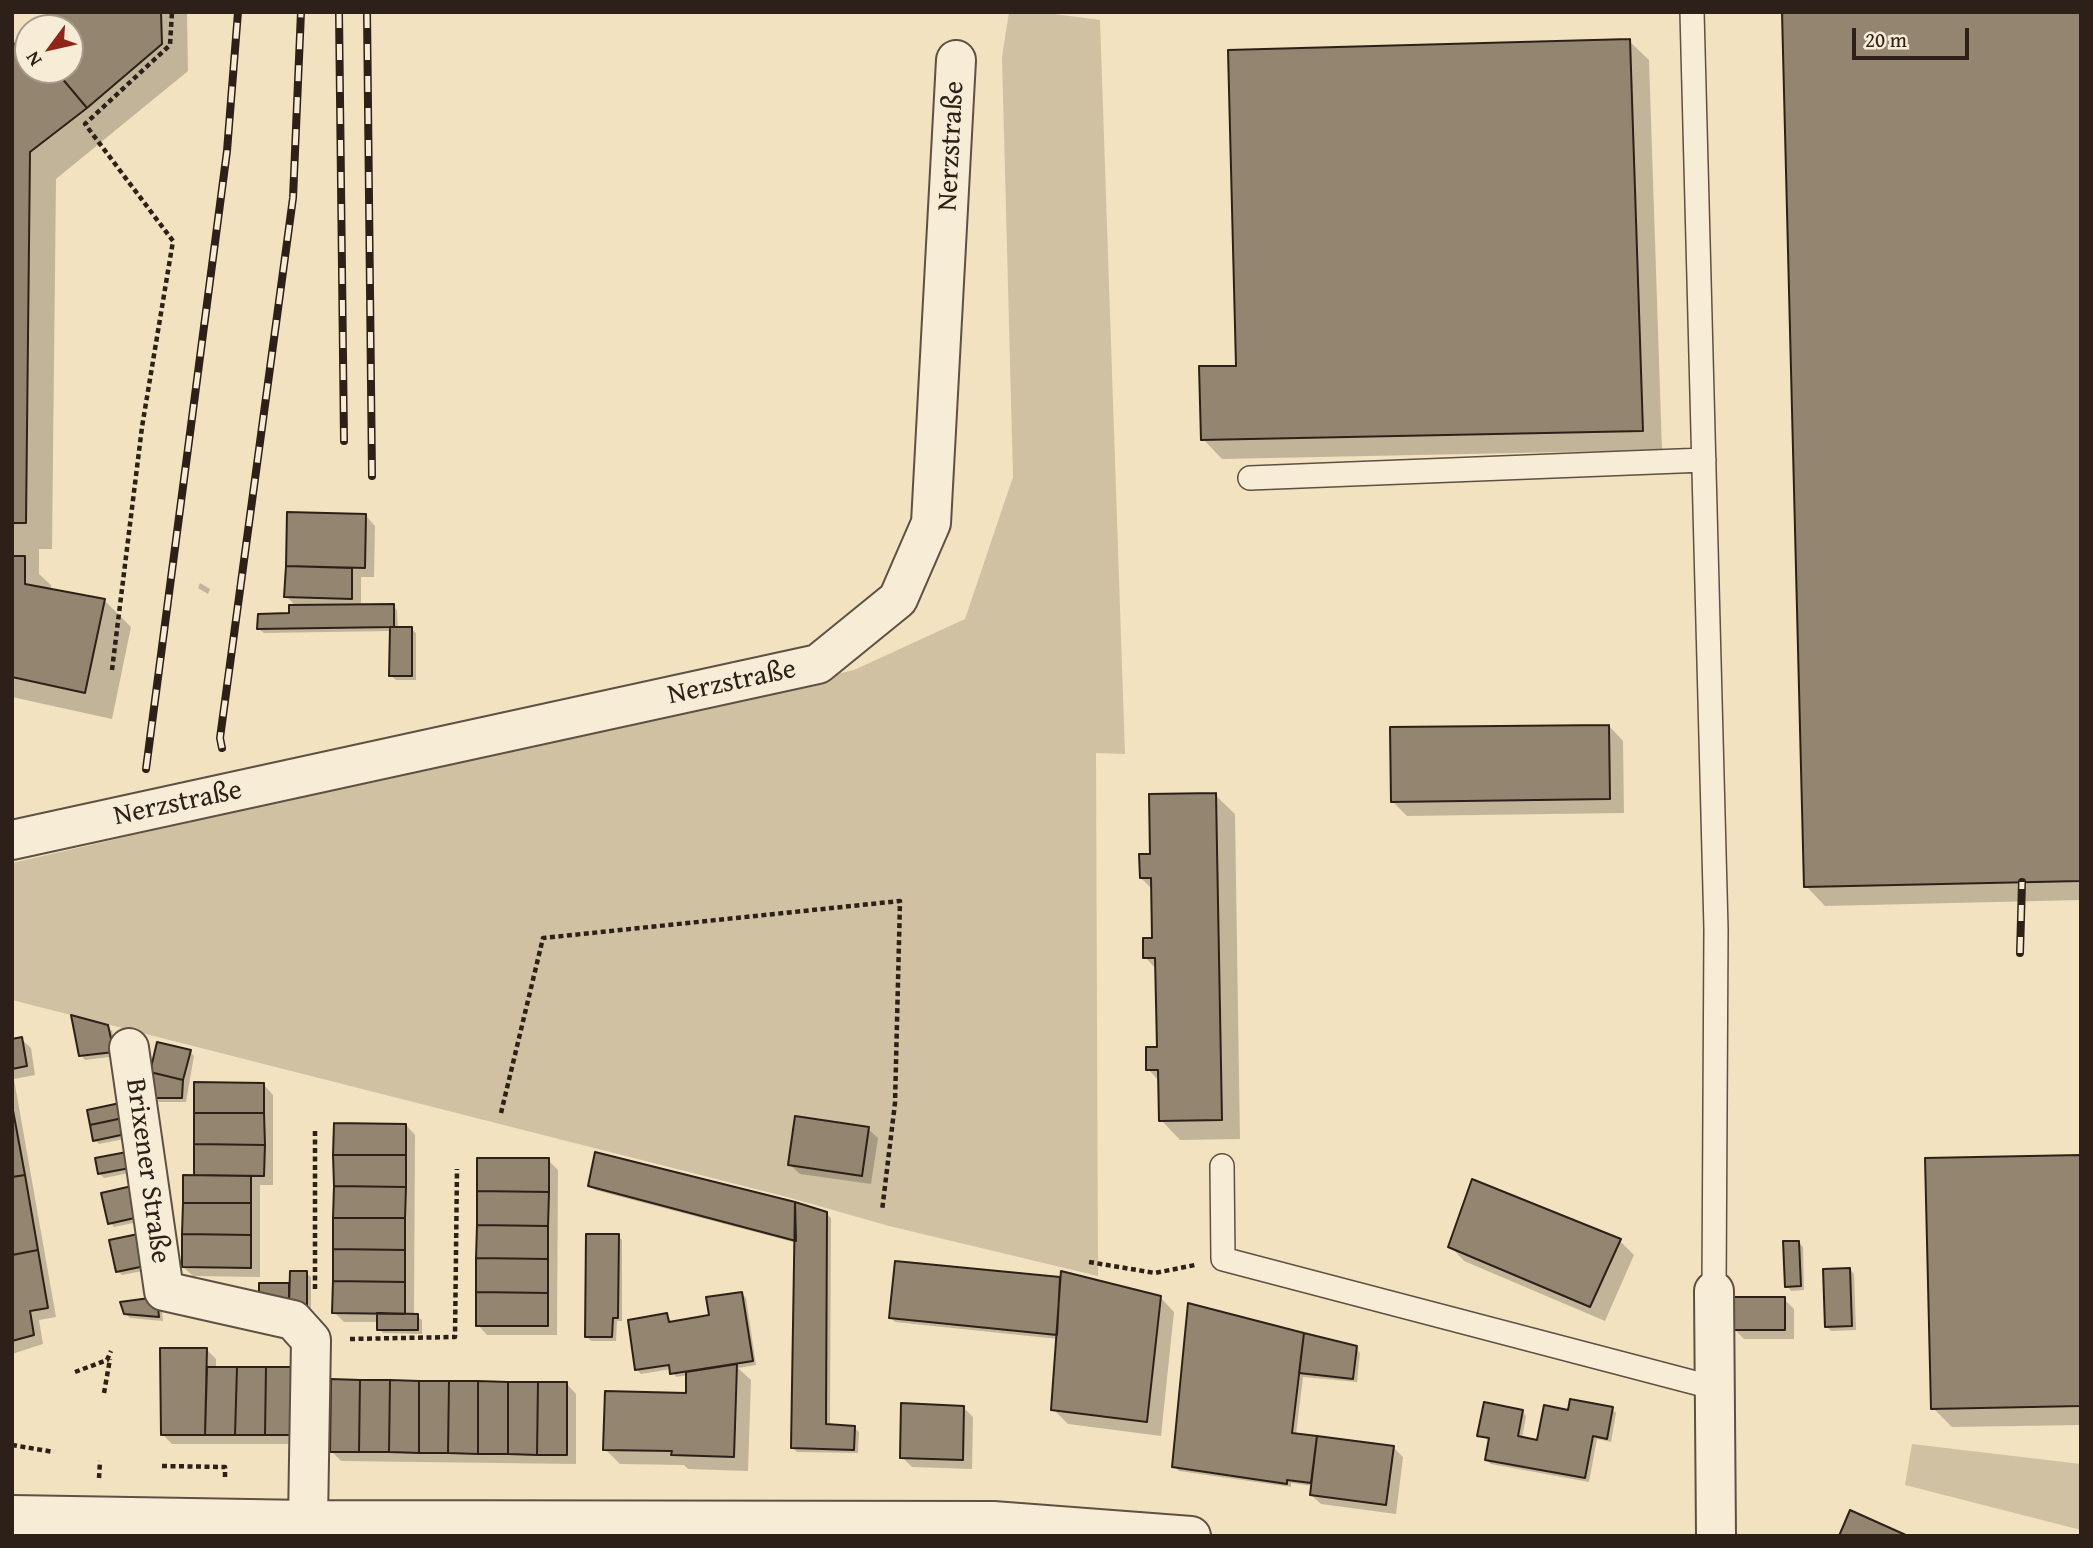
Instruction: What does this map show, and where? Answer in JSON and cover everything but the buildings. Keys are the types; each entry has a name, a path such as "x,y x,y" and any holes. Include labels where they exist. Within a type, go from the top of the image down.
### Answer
{"street":[{"name":"Nerzstraße","path":"12,840 818,664 898,599 932,523 956,60"},
{"name":"Brixener Straße","path":"129,1048 164,1291 293,1320 306,1335"},
{"path":"1714,1291 1716,1536"},
{"path":"306,1335 308,1520"},
{"path":"12,1515 308,1520 992,1521 1191,1536"}],"lane":[{"path":"1692,12 1716,929 1714,1291"},
{"path":"1250,478 1704,460"},
{"path":"1222,1166 1223,1259 1715,1388"}],"path":[{"path":"112,670 142,427 173,241 85,124 170,45 172,12"},
{"path":"501,1113 543,938 900,901 895,1103 882,1211"},
{"path":"315,1129 314,1310 306,1335 454,1337 457,1169"},
{"path":"1089,1262 1154,1273 1223,1259"},
{"path":"75,1372 107,1360 111,1351 104,1392"},
{"path":"12,1445 54,1452"},
{"path":"99,1482 100,1461"},
{"path":"162,1466 210,1467"}],"shaded area":[{"path":"1009,12 1039,12 1100,20 1125,754 1096,753 1098,1276 889,1226 787,1197 12,1000 12,863 854,670 965,619 1013,477 1002,57"},
{"path":"1912,1444 2081,1464 2081,1530 1905,1485"}],"railway":[{"path":"146,769 227,151 238,12"},
{"path":"222,748 220,738 293,198 301,12"},
{"path":"339,12 344,441"},
{"path":"367,12 372,476"},
{"path":"2020,953 2022,882"}]}
